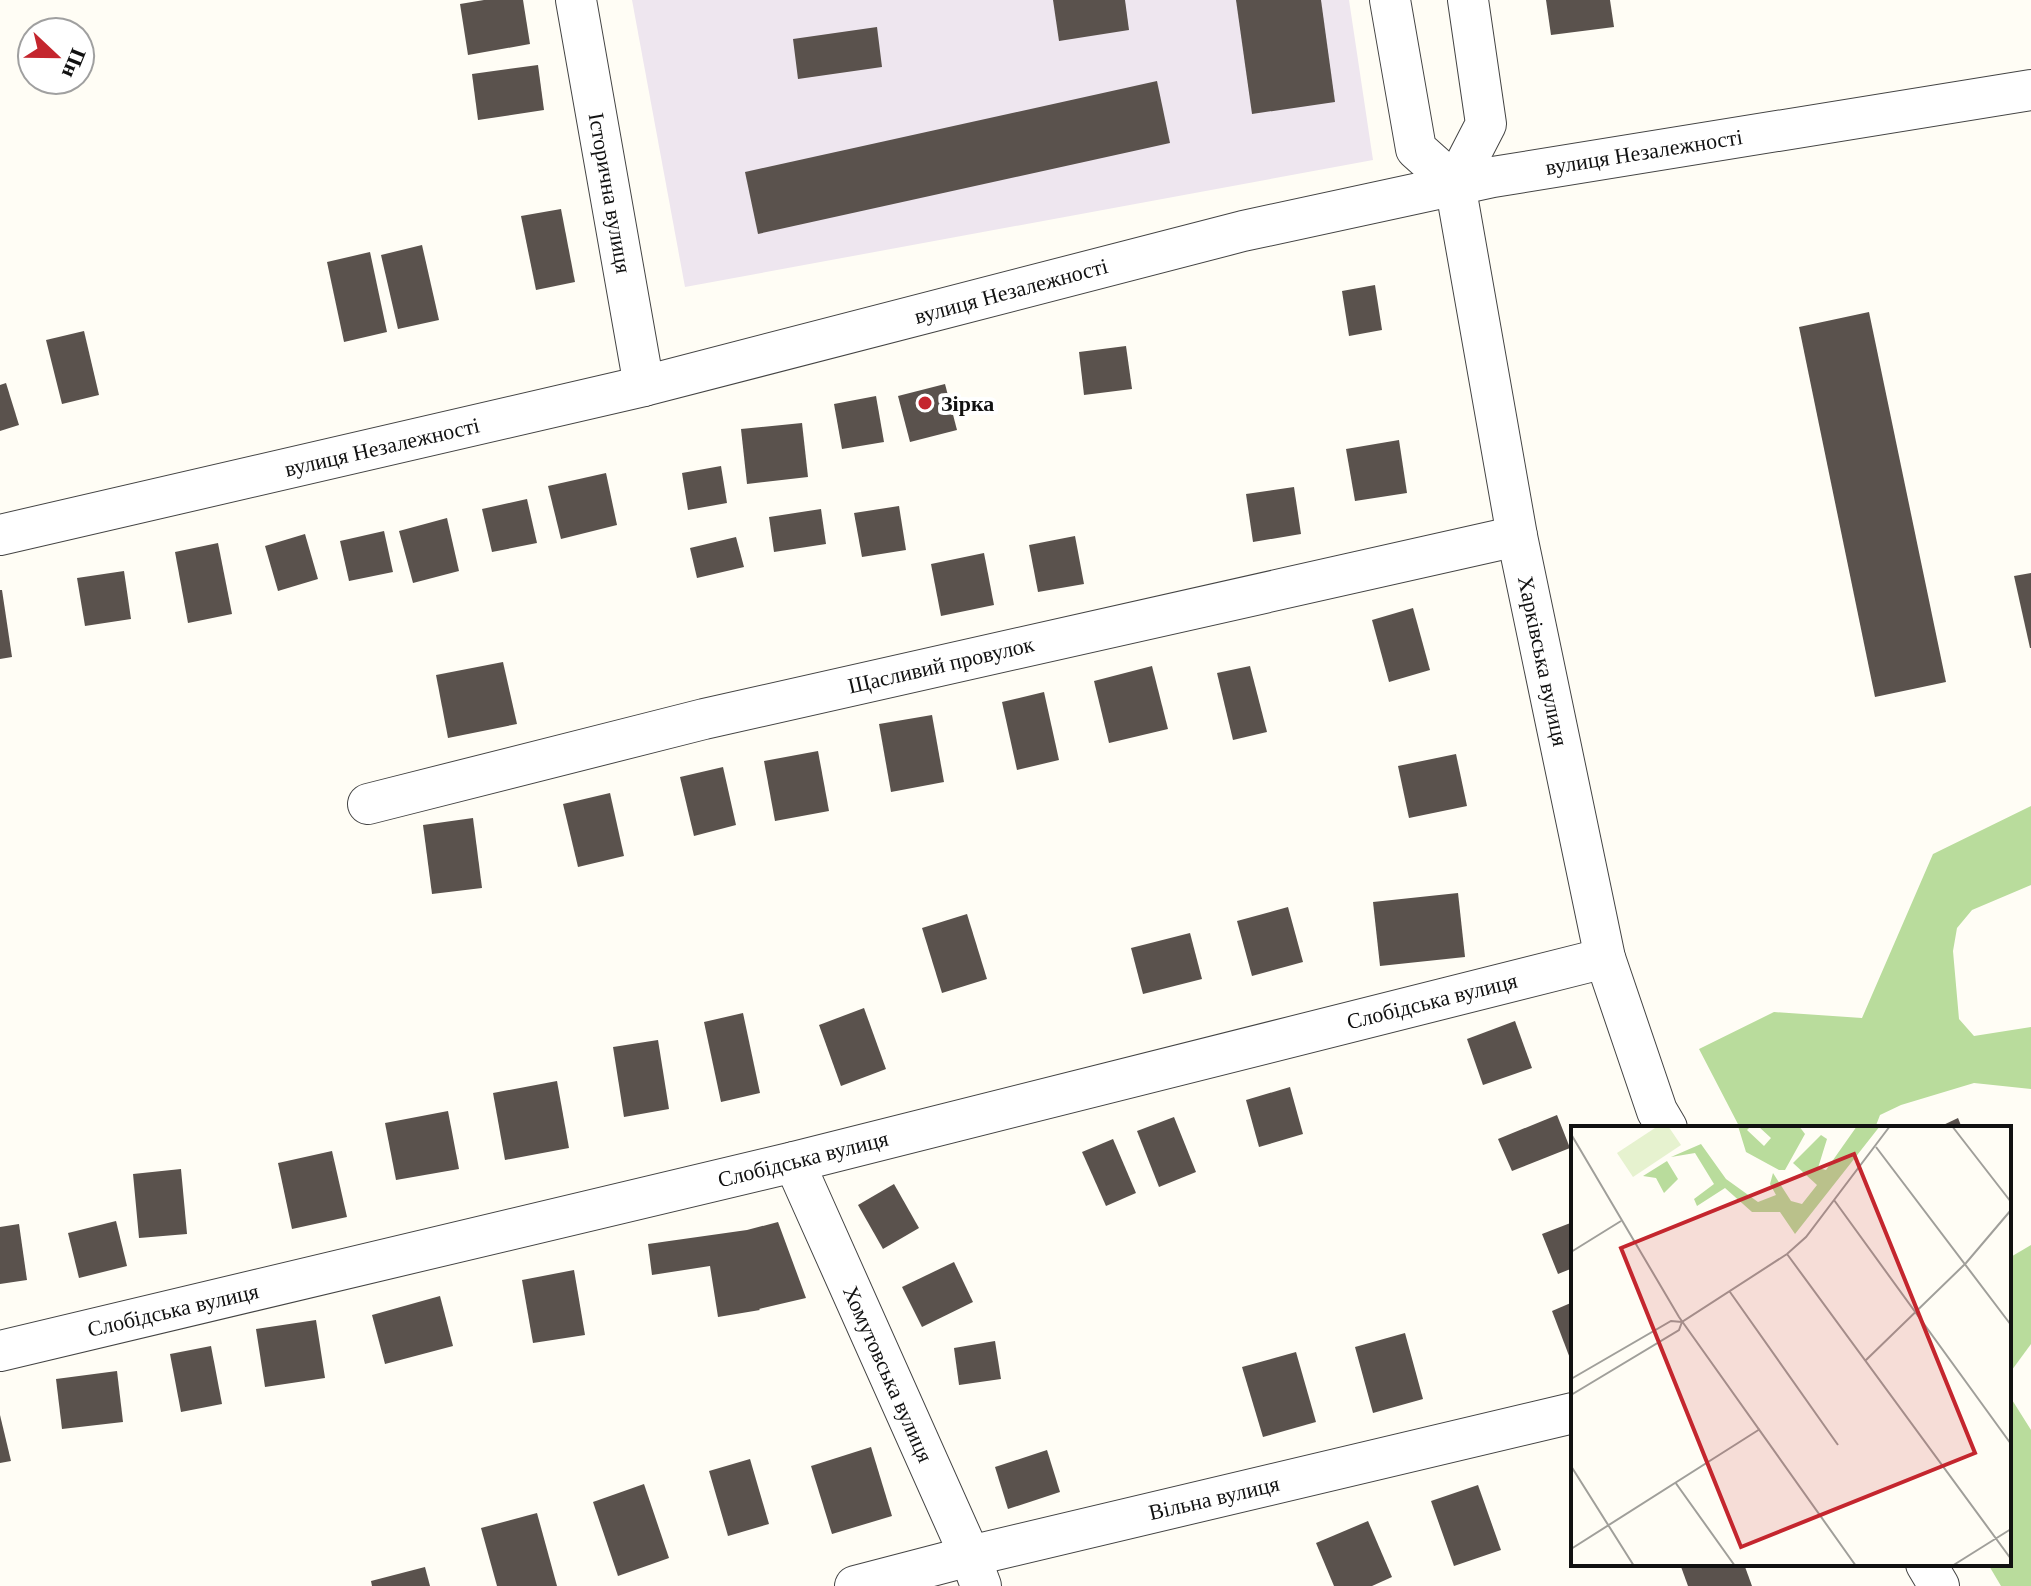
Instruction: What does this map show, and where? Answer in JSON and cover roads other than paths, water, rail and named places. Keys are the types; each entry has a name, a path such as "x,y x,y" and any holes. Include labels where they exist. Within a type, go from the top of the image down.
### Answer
{"street":[{"name":"Історична вулиця","path":"576,0 644,386"},
{"path":"1390,0 1416,149 1455,184 1486,124 1468,0"},
{"name":"вулиця Незалежності","path":"0,535 644,386 1243,231 1455,184 2031,90"},
{"name":"Харківська вулиця","path":"1455,184 1517,536 1605,958 1657,1111 1666,1126"},
{"name":"Щасливий провулок","path":"368,804 704,719 1517,536"},
{"name":"Слобідська вулиця","path":"0,1351 794,1162 1605,958"},
{"name":"Хомутовська вулиця","path":"794,1162 975,1571"},
{"name":"Вільна вулиця","path":"855,1586 975,1571 1571,1414"},
{"path":"1927,1566 1939,1586"}],"place":[{"name":"Зірка","path":"925,403"}]}
